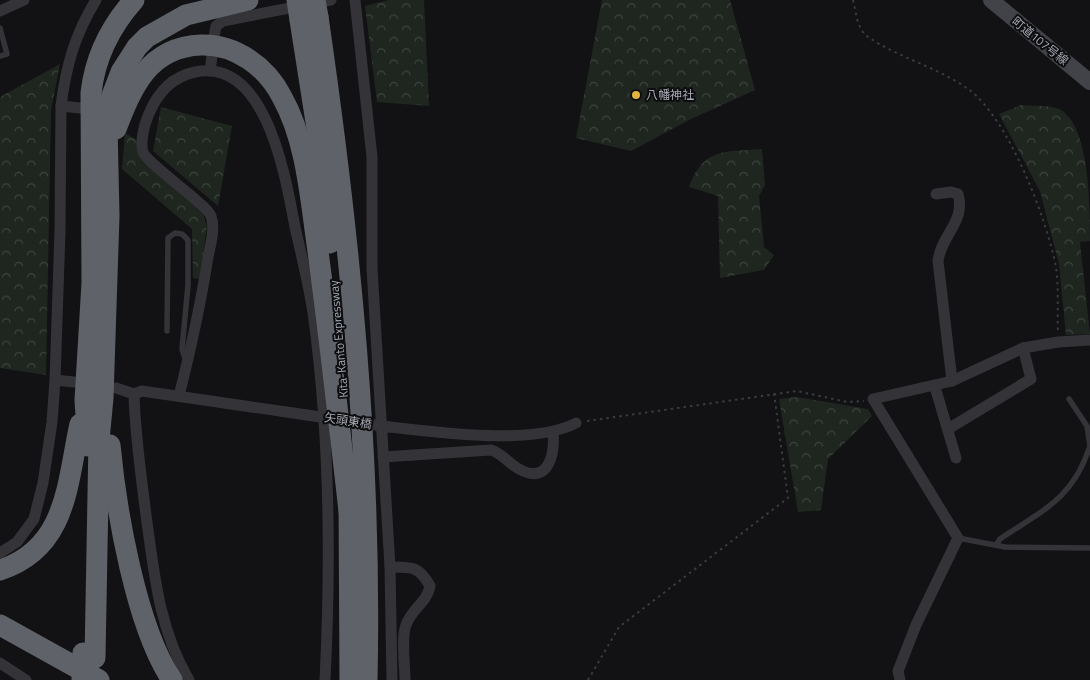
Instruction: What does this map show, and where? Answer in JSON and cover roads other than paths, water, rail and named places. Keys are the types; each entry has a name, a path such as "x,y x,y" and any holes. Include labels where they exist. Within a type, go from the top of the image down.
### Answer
{"highway":[{"path":"82,680 89,655 99,440 95,392 86,114 98,59 115,24 134,0"},
{"path":"86,114 130,41 157,19 202,0"},
{"path":"0,570 13,566 36,550 55,526 68,492 95,392 109,216 107,126 111,98 120,72 137,47 147,37 173,20 199,11 248,0"},
{"name":"Kita-Kanto Expressway","path":"316,8 339,164 355,319 366,509 367,680"},
{"name":"Kita-Kanto Expressway","path":"316,8 322,167 337,310 349,511 350,680"},
{"path":"109,154 129,95 150,66 169,52 194,45 226,47 249,59 271,79 290,112 300,147 327,313 349,511"},
{"path":"95,392 131,568 148,628 172,680"},
{"path":"0,625 99,680"},
{"path":"0,640 66,677"},
{"path":"89,655 94,680"}],"street":[{"path":"0,11 24,0"},
{"path":"0,553 17,542 26,532 34,519 39,504 52,422 55,380 62,106 66,69 79,30 96,0"},
{"path":"355,0 372,157 372,269 390,567 392,680"},
{"name":"町道107号線","path":"991,0 1090,82"},
{"path":"214,37 216,26 222,21 316,8"},
{"path":"210,72 212,56"},
{"path":"179,396 198,319 212,231 211,216 181,186 147,158 143,151 146,119 162,91 169,84 189,74 210,72 234,80 263,112 269,124 288,188 314,317 324,408 327,500 328,564 325,680"},
{"path":"62,106 86,114"},
{"path":"130,115 146,119"},
{"path":"936,194 951,192 958,194 960,202 960,216 939,251 938,261 952,381"},
{"path":"900,680 898,671 916,626 958,538 873,399 952,381 1023,348 1058,342 1090,340"},
{"path":"948,430 1031,379 1023,348"},
{"path":"55,380 95,392 134,394 143,491 162,613 170,644 189,680"},
{"path":"935,386 956,458"},
{"name":"矢頭東橋","path":"134,394 142,391 389,427 462,435 553,432"},
{"path":"383,457 490,450 501,453 517,468 527,473 535,472 543,470 550,464 553,453 553,432 576,422"},
{"path":"390,567 413,567 424,574 430,586 428,596 412,613 405,627 404,680"},
{"path":"0,663 26,680"}],"lane":[{"path":"0,28 8,54 0,56"},
{"path":"167,332 168,238 175,233 182,234 188,240 188,285 182,349 183,359 187,364"},
{"path":"996,545 1000,539 1058,499 1075,482 1084,465 1090,446 1087,426 1069,398"},
{"path":"958,538 996,545 1090,548"}],"place":[{"name":"八幡神社","path":"636,95"}]}
